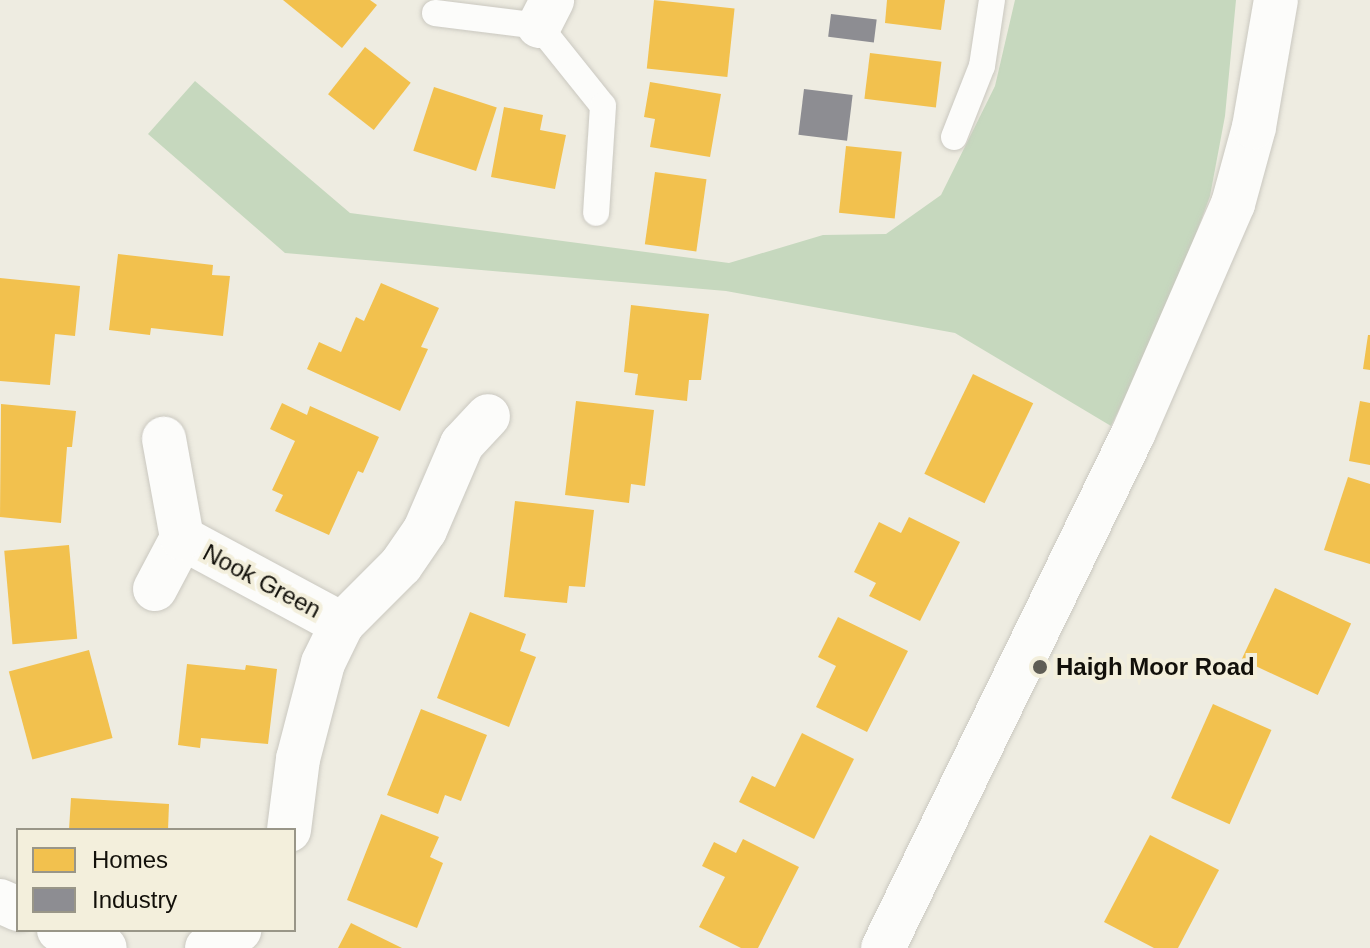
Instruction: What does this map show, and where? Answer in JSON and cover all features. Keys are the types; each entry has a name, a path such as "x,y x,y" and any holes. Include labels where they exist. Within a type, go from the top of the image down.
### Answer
{"street":[{"path":"883,948 1133,434 1233,204 1254,127 1276,0"},
{"name":"Nook Green","path":"289,828 298,759 323,663 342,624 401,565 425,530 462,444 488,416"},
{"name":"Nook Green","path":"155,589 182,538 164,439"},
{"name":"Nook Green","path":"182,538 342,624"},
{"path":"64,932 105,948"},
{"path":"207,948 235,932"}],"lane":[{"path":"954,137 982,66 992,0"},
{"path":"435,13 546,13 603,106 596,213"}],"green space":[{"path":"1015,0 1236,0 1225,116 1210,196 1169,307 1111,426 955,333 726,291 285,253 148,134 195,81 350,213 729,263 823,235 886,234 941,195 995,86"}],"building: Homes":[{"path":"283,0 370,0 377,5 342,48"},
{"path":"654,0 735,8 727,77 647,69"},
{"path":"887,0 945,0 941,30 885,23"},
{"path":"365,47 411,83 374,130 328,94"},
{"path":"870,53 941,62 936,107 864,99"},
{"path":"650,82 721,94 710,157 650,147 655,119 644,117"},
{"path":"434,87 497,107 476,171 413,151"},
{"path":"504,107 543,115 540,130 566,135 555,189 491,177"},
{"path":"846,146 902,152 895,218 839,213"},
{"path":"655,172 706,179 696,252 645,244"},
{"path":"118,254 213,265 212,275 230,276 223,336 151,328 150,335 109,330"},
{"path":"0,278 80,286 75,336 55,334 50,385 0,381"},
{"path":"381,283 439,308 421,347 428,349 400,411 307,369 319,342 341,352 356,317 364,321"},
{"path":"631,305 709,314 701,380 689,380 687,401 635,395 638,374 624,372"},
{"path":"1370,335 1370,370 1363,369"},
{"path":"973,374 1033,403 985,503 924,474"},
{"path":"576,401 654,410 645,486 631,484 629,503 565,495"},
{"path":"1360,401 1370,403 1370,465 1349,461"},
{"path":"282,403 307,415 310,406 379,437 363,473 358,471 329,535 275,511 283,495 272,490 295,441 270,429"},
{"path":"1,404 76,411 72,447 67,447 61,523 0,517"},
{"path":"1348,477 1370,484 1370,564 1324,550"},
{"path":"515,501 594,510 585,587 569,586 567,603 504,597"},
{"path":"909,517 960,542 920,621 869,596 876,583 854,572 879,522 901,533"},
{"path":"69,545 77,639 12,644 4,551"},
{"path":"1275,588 1351,623 1318,695 1242,660"},
{"path":"470,612 526,634 520,651 536,657 509,727 437,698"},
{"path":"838,617 908,651 867,732 816,707 836,666 818,657"},
{"path":"89,650 113,738 32,759 9,671"},
{"path":"187,664 245,670 246,665 277,669 268,744 201,738 200,748 178,745"},
{"path":"1213,704 1271,730 1230,824 1171,798"},
{"path":"421,709 487,735 461,801 445,795 438,814 387,795"},
{"path":"802,733 854,759 814,839 739,802 752,776 775,787"},
{"path":"71,798 169,804 168,828 69,828"},
{"path":"381,814 439,837 430,857 443,863 417,928 347,900"},
{"path":"1150,835 1219,870 1178,948 1154,948 1104,922"},
{"path":"743,839 799,867 758,948 741,948 699,927 725,877 702,866 714,842 736,853"},
{"path":"351,923 402,948 338,948"}],"building: Industry":[{"path":"831,14 877,20 874,42 828,37"},
{"path":"804,89 853,95 847,141 798,135"}],"place":[{"name":"Haigh Moor Road","path":"1040,667"}]}
